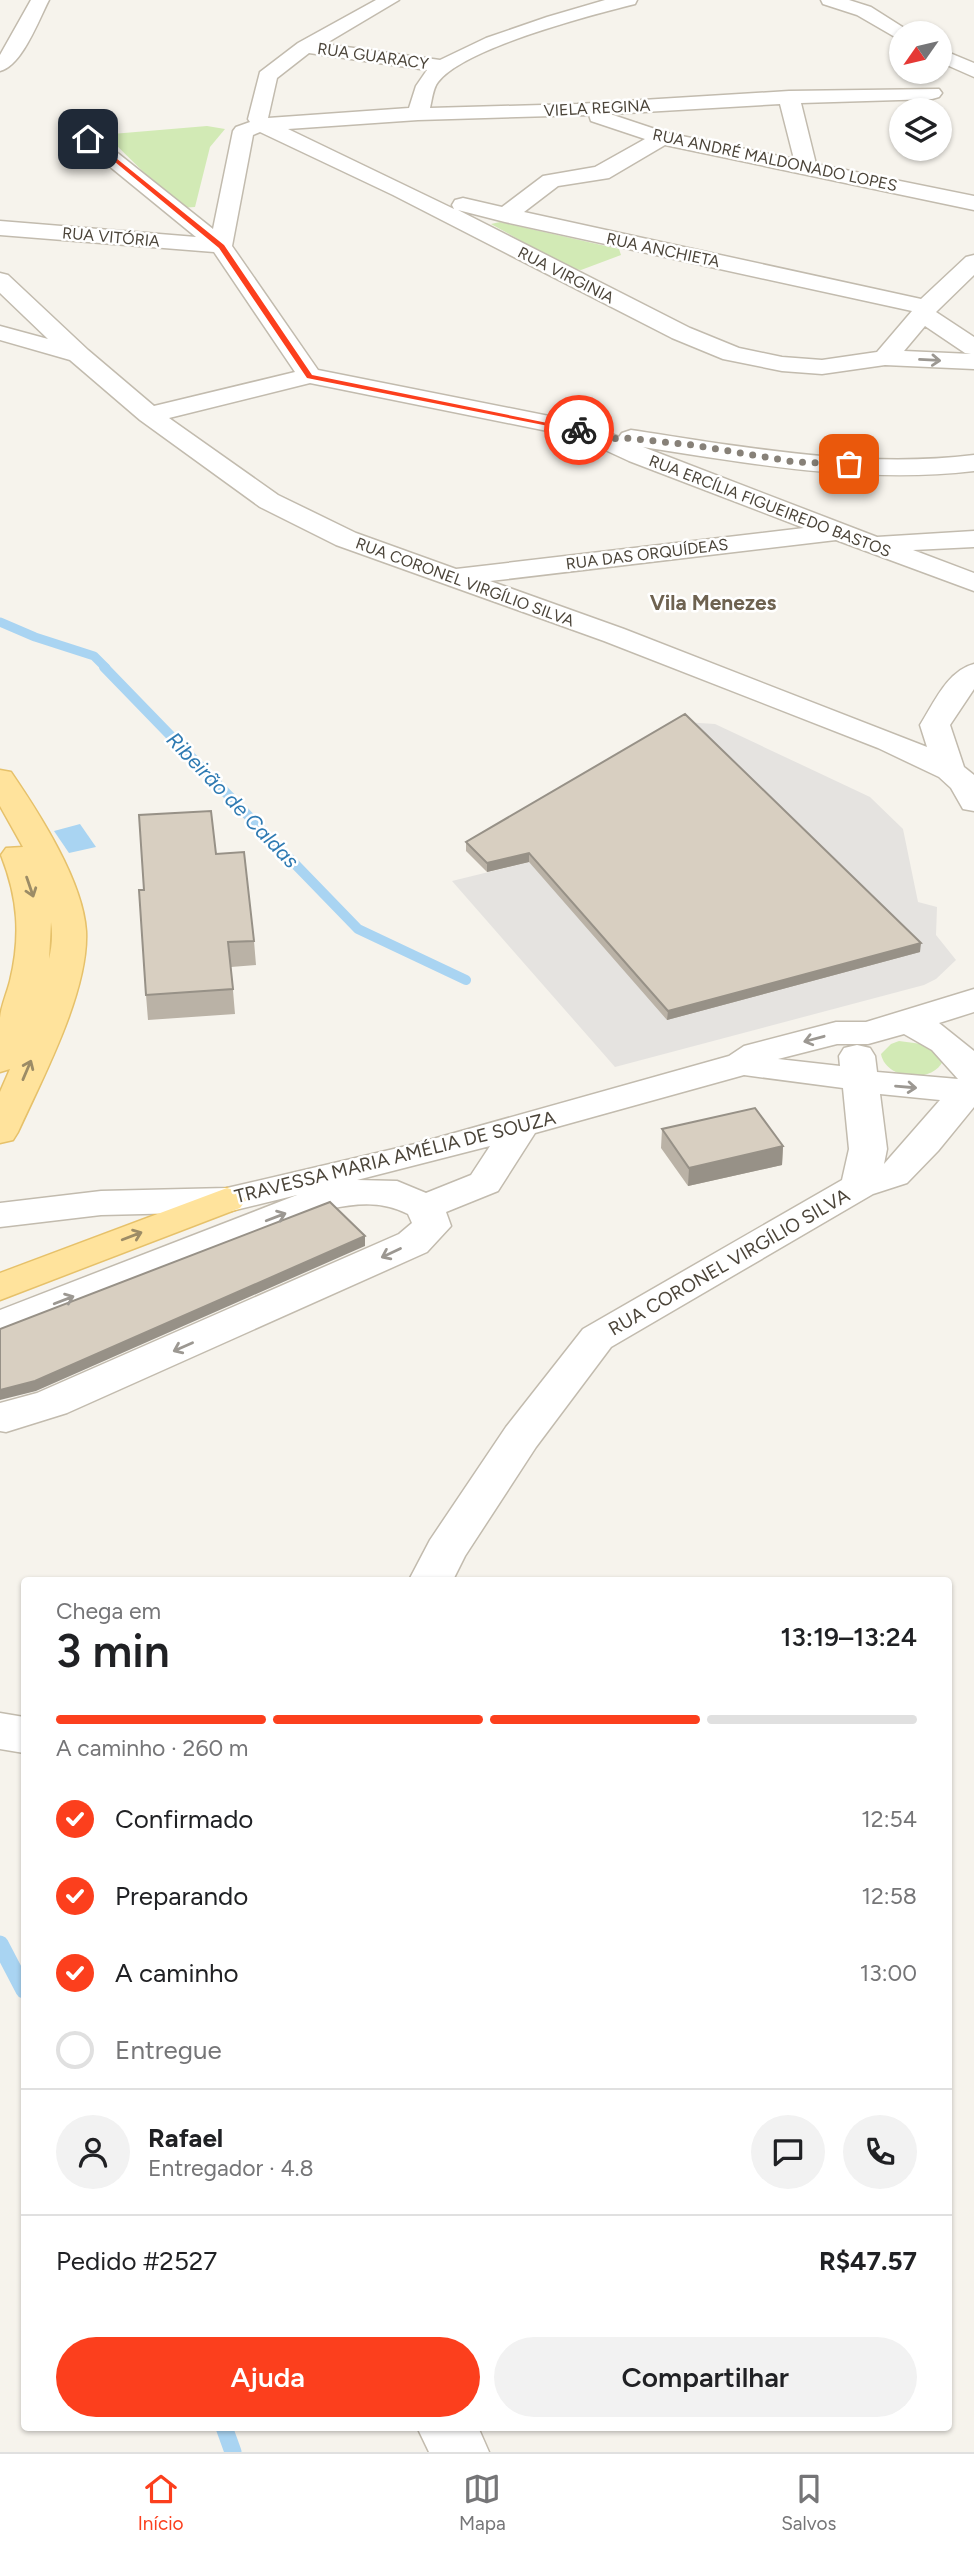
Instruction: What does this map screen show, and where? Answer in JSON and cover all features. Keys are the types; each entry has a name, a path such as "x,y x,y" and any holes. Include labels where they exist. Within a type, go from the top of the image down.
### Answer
{"main road":[{"path":"0,779 37,844 58,890 69,930 62,975 43,1031 0,1132"},
{"path":"0,826 19,859 34,897 37,931 26,986 0,1061"},
{"path":"0,1287 227,1200"}],"street":[{"path":"0,65 9,57 40,0"},
{"path":"221,246 243,131 262,125 258,119 267,76 305,47 390,0"},
{"path":"418,114 427,81 442,66 513,34 628,0"},
{"path":"830,0 864,10 889,25"},
{"name":"RUA GUARACY","path":"305,47 442,66"},
{"path":"952,55 974,48"},
{"path":"952,61 974,71"},
{"name":"VIELA REGINA","path":"262,125 418,114 577,110 789,97 932,93"},
{"path":"789,97 806,166"},
{"name":"RUA ANDRÉ MALDONADO LOPES","path":"577,110 662,138 974,203"},
{"name":"RUA VIRGINIA","path":"262,125 401,190 681,333 732,354 782,364 822,367 886,358 974,362"},
{"path":"505,215 551,181 601,173 662,138"},
{"path":"88,139 221,246 310,376 149,415"},
{"name":"RUA ANCHIETA","path":"401,190 925,310"},
{"name":"RUA VITÓRIA","path":"0,228 221,246"},
{"path":"886,358 925,310 974,262"},
{"name":"RUA CORONEL VIRGÍLIO SILVA","path":"0,280 79,355 149,415 268,501 345,539 457,577 877,737 950,770 965,784 974,803"},
{"path":"925,310 974,348"},
{"path":"1,334 46,321"},
{"path":"1,334 79,355"},
{"name":"RUA ERCÍLIA FIGUEIREDO BASTOS","path":"310,376 570,428 605,439 638,455 865,544 974,583"},
{"path":"605,439 625,438 693,445 795,462 932,468 974,463"},
{"name":"RUA DAS ORQUÍDEAS","path":"457,577 837,533"},
{"path":"865,544 974,539"},
{"path":"950,770 935,725 959,687 974,673"},
{"name":"TRAVESSA MARIA AMÉLIA DE SOUZA","path":"0,1215 101,1203 227,1200 423,1153 742,1064 757,1054 836,1033 867,1033 906,1023 974,999"},
{"path":"742,1064 767,1070 824,1074 860,1082 924,1089 973,1082 951,1047 941,1038 906,1023"},
{"path":"860,1186 868,1149 857,1051 867,1033"},
{"name":"RUA CORONEL VIRGÍLIO SILVA","path":"433,1577 445,1551 521,1437 597,1338 860,1186 894,1175 925,1143 973,1082"},
{"path":"425,1208 485,1183 522,1126"},
{"path":"0,1325 319,1200 355,1192 397,1193 425,1208 432,1226 413,1243 52,1403 6,1418 0,1417"},
{"path":"0,1731 21,1734"},
{"path":"448,2431 460,2452"}],"green space":[{"path":"207,126 225,129 210,147 195,207 180,208 109,138 112,134"},
{"path":"500,222 619,249 621,255 581,270 572,269 491,224"},
{"path":"899,1041 929,1045 943,1061 937,1068 920,1076 900,1074 885,1063 881,1054 891,1044"}],"shaded area":[{"path":"684,722 715,724 870,797 903,829 918,902 937,907 936,935 956,960 936,979 924,985 615,1067 452,881 529,862"}],"water":[{"path":"80,824 96,847 69,853 54,831"}],"building":[{"path":"685,714 921,943 668,1011 529,853 487,863 466,842"},
{"path":"211,811 216,854 244,852 254,941 228,942 233,989 146,995 139,890 144,890 139,815"},
{"path":"755,1108 783,1146 689,1168 662,1129"},
{"path":"330,1202 365,1236 35,1381 0,1390 0,1329"}],"waterway":[{"name":"Ribeirão de Caldas","path":"0,622 35,637 94,656 106,668"},
{"name":"Ribeirão de Caldas","path":"104,667 358,929 466,980"},
{"name":"Ribeirão de Caldas","path":"0,1944 21,1984"},
{"name":"Ribeirão de Caldas","path":"225,2431 233,2452"}],"way so far":[{"path":"579,430 605,439 612,437 693,445 795,462 849,464"}],"district":[{"name":"Vila Menezes","path":"713,602"}],"route":[{"path":"88,139 221,246 310,376 579,430"}]}
